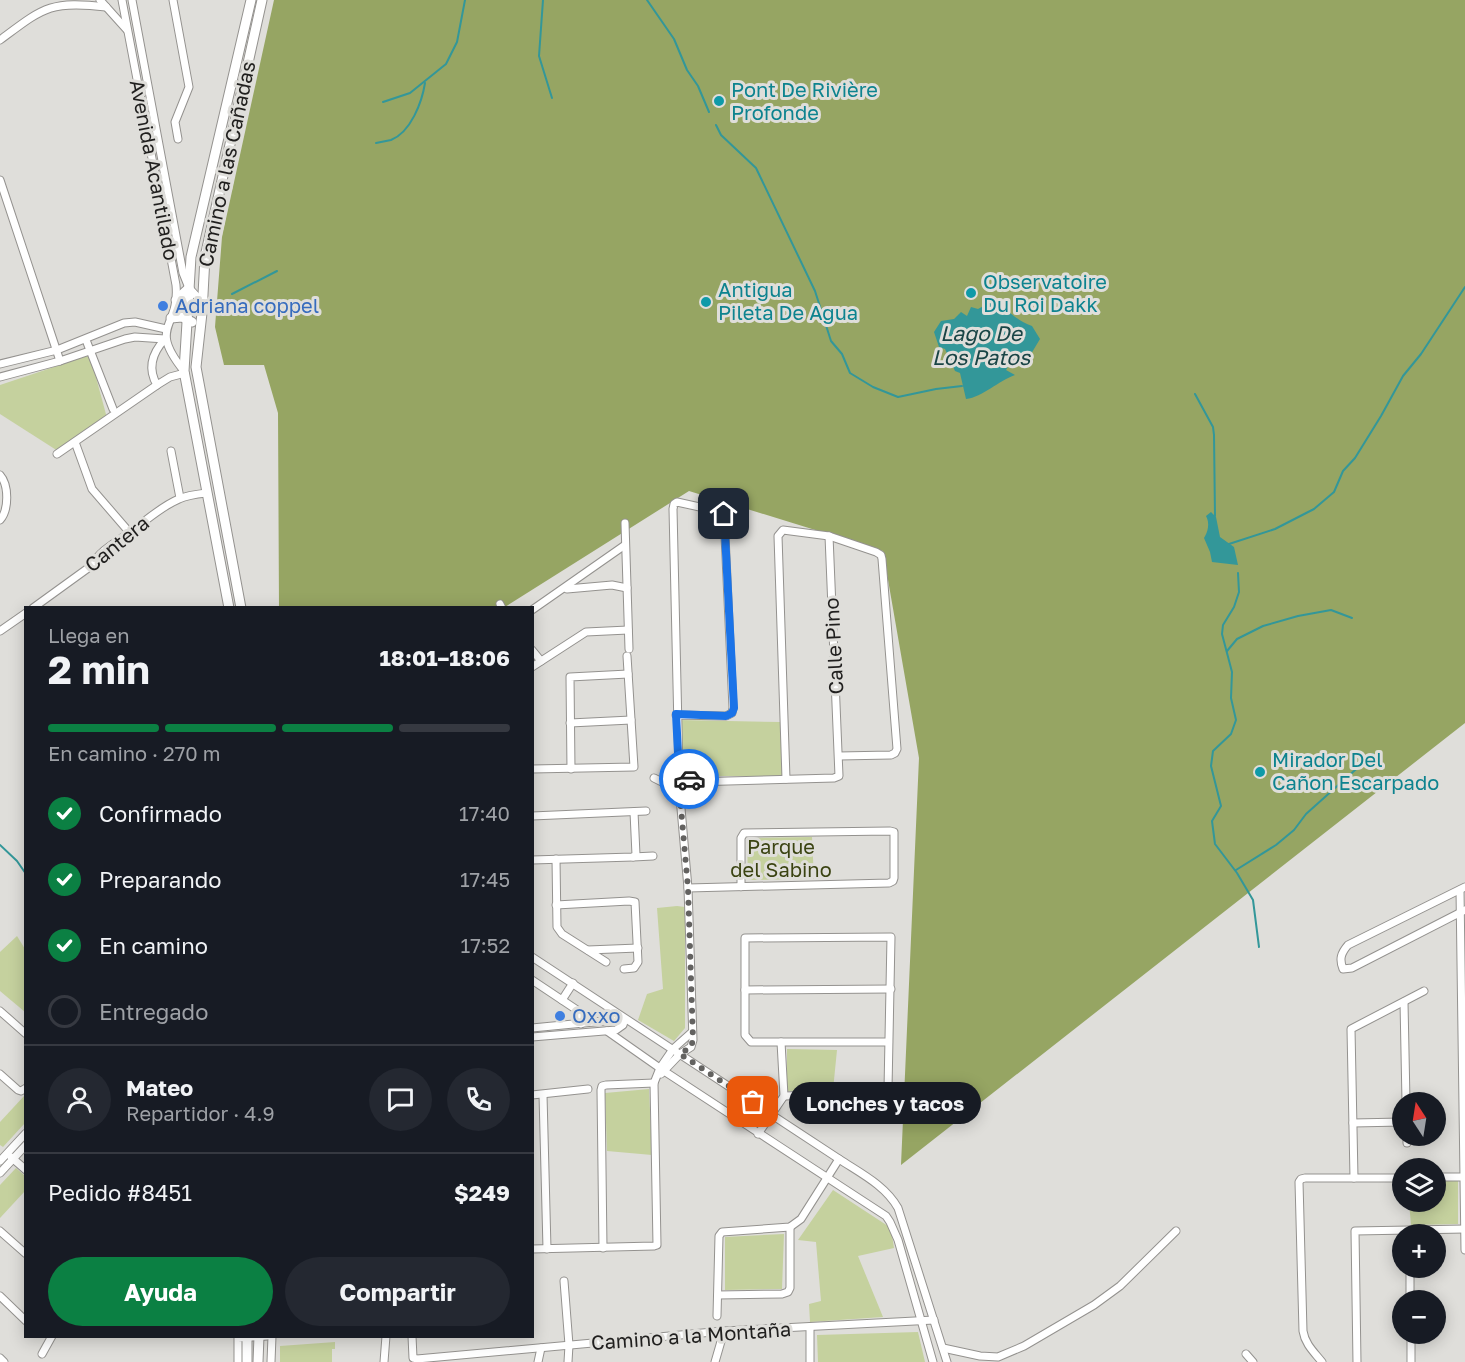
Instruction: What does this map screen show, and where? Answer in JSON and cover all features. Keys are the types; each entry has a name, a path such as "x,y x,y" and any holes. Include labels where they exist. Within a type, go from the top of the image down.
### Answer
{"main road":[{"name":"Camino a las Cañadas","path":"229,606 184,372 191,257 251,0"},
{"name":"Camino a las Cañadas","path":"241,606 196,367 203,303 204,257 262,0"},
{"path":"213,165 225,167"},
{"path":"176,300 189,288"},
{"path":"171,318 182,317 200,329"},
{"path":"244,1338 247,1362"},
{"path":"258,1362 259,1338"}],"street":[{"path":"100,0 127,30 136,29"},
{"name":"Avenida Acantilado","path":"122,0 175,278 176,300 165,339 154,354 152,362 152,372 158,385"},
{"name":"Avenida Acantilado","path":"132,0 183,273 189,288 203,303"},
{"path":"173,0 189,87 175,122 178,139"},
{"path":"0,40 53,3 77,1 106,7"},
{"path":"0,180 3,202 60,362"},
{"path":"0,364 57,350 124,324 135,322 166,329"},
{"path":"0,377 60,362 135,337 165,339 171,354 184,372 170,377 57,454"},
{"path":"87,340 113,409"},
{"path":"10,362 13,374"},
{"path":"75,442 92,489 130,533"},
{"path":"171,451 180,498"},
{"path":"0,475 5,482 6,512 0,520"},
{"name":"Cantera","path":"36,606 91,566 106,548 158,511 180,498 207,493"},
{"path":"672,787 679,772 676,714 673,508 677,502 724,514 734,708 732,713 726,716 676,714"},
{"path":"534,769 634,767 628,674 625,523"},
{"path":"679,772 692,782 834,778 840,771 839,756 896,753 881,555 829,536 783,530 778,536 786,779"},
{"name":"Calle Pino","path":"829,536 839,756"},
{"path":"534,609 625,545"},
{"path":"564,589 596,585 627,588"},
{"path":"0,632 24,614"},
{"path":"534,666 586,632 628,630"},
{"path":"534,652 541,661"},
{"path":"571,769 570,677 628,674"},
{"path":"570,723 631,720"},
{"path":"534,1250 657,1245 654,1083 677,1052 691,1047 692,1032 688,888 680,797 672,787 654,777"},
{"path":"680,797 692,782"},
{"path":"534,816 646,811"},
{"path":"634,812 635,856"},
{"path":"688,888 741,887 889,883 894,878 894,832 744,833 741,838 741,887"},
{"path":"534,860 653,856"},
{"path":"556,859 557,927 559,931 606,962"},
{"path":"1462,911 1352,968 1343,969 1340,957 1348,945 1462,888 1465,1250"},
{"path":"556,905 635,902 639,948 637,966 624,969"},
{"path":"784,1096 887,1093 889,1042 891,988 891,937 749,937 744,941 746,1039 751,1042 889,1042"},
{"path":"588,950 639,948"},
{"path":"534,958 772,1114 882,1188 893,1198 947,1362"},
{"path":"534,981 577,1010 581,1024"},
{"path":"561,1000 573,983"},
{"path":"745,990 891,988"},
{"path":"1354,1178 1351,1029 1424,991"},
{"path":"1404,1002 1406,1092"},
{"path":"0,1011 24,1032"},
{"path":"534,1028 625,1019"},
{"path":"534,1037 608,1031 620,1028 625,1019"},
{"path":"608,1031 661,1071 886,1216 898,1240 933,1362"},
{"path":"758,1134 784,1096 781,1042"},
{"path":"0,1074 18,1090 24,1089"},
{"path":"603,1248 601,1090 606,1085 654,1083"},
{"path":"534,1095 588,1089"},
{"path":"543,1095 547,1249"},
{"path":"1353,1123 1392,1122"},
{"path":"0,1173 8,1155 24,1135"},
{"path":"8,1155 24,1146"},
{"path":"8,1155 24,1158"},
{"path":"8,1155 24,1168"},
{"path":"717,1316 719,1236 722,1232 790,1227 801,1219 839,1159"},
{"path":"1446,1177 1464,1177"},
{"path":"1322,1362 1308,1346 1303,1331 1299,1182 1305,1178 1392,1178"},
{"path":"886,1216 898,1208"},
{"path":"718,1295 788,1292 790,1288 790,1227"},
{"path":"1446,1230 1465,1229"},
{"path":"0,1231 24,1252"},
{"path":"943,1348 980,1356 998,1357 1024,1346 1094,1305 1120,1286 1176,1231"},
{"path":"1357,1362 1355,1231 1392,1232"},
{"path":"564,1281 570,1345 568,1362"},
{"path":"0,1296 24,1319"},
{"name":"Camino a la Montaña","path":"412,1338 413,1358 446,1360 724,1330 934,1320"},
{"path":"810,1327 810,1362"},
{"path":"715,1362 724,1330"},
{"path":"238,1362 244,1338"},
{"path":"270,1338 271,1362"},
{"path":"384,1362 386,1338"},
{"path":"42,1354 50,1339"},
{"path":"1411,1344 1411,1362"},
{"path":"538,1362 541,1348"},
{"path":"1246,1354 1252,1362"},
{"path":"0,1358 4,1362"}],"green space":[{"path":"274,0 1465,0 1465,723 901,1165 919,758 883,551 689,491 507,606 279,606 278,413 264,365 224,365 215,327 222,237"},
{"path":"90,355 107,418 61,453 0,414 0,385"},
{"path":"679,720 781,722 783,776 686,776"},
{"name":"Parque del Sabino","path":"812,837 814,879 748,880 747,838"},
{"path":"685,907 685,1028 674,1041 638,1020 647,994 663,989 657,908"},
{"path":"17,936 24,947 24,1011 0,991 0,952"},
{"path":"787,1049 837,1050 833,1090 787,1091"},
{"path":"649,1089 652,1155 607,1151 605,1093"},
{"path":"24,1096 24,1124 3,1147 0,1145 0,1122"},
{"path":"16,1168 24,1175 24,1192 0,1218 0,1185"},
{"path":"1458,1179 1458,1224 1411,1224 1410,1212 1446,1212 1446,1180"},
{"path":"833,1190 891,1228 894,1248 858,1256 883,1317 810,1322 809,1304 821,1301 816,1242 798,1240"},
{"path":"784,1234 782,1289 725,1290 725,1237"},
{"path":"918,1332 925,1362 818,1362 817,1335"},
{"path":"335,1342 335,1349 332,1349 332,1362 280,1362 280,1346"}],"water":[{"name":"Lago De Los Patos","path":"993,301 1032,326 1040,339 1031,354 1011,362 1006,370 1015,375 966,399 960,373 955,371 945,349 939,347 934,332 941,321 954,319 961,312 967,316 971,307 978,309"},
{"path":"1211,512 1216,517 1220,537 1234,547 1238,565 1212,562 1204,538 1208,527 1206,516"}],"waterway":[{"path":"383,102 410,93 446,64 457,42 465,0"},
{"path":"543,0 539,56 552,98"},
{"path":"647,0 674,39 709,112"},
{"path":"376,143 398,136 410,123 418,107 425,83"},
{"path":"716,125 721,135 756,168 815,291 831,341 842,354 850,373 873,387 898,397 962,386"},
{"path":"232,294 277,271"},
{"path":"1229,544 1275,529 1314,509 1334,492 1343,471 1355,458 1403,376 1421,354 1465,287"},
{"path":"1195,394 1213,427 1215,516"},
{"path":"1238,573 1239,592 1234,607 1223,625 1222,634 1232,672 1231,698 1236,720 1231,734 1213,751 1211,766 1221,806 1212,821 1215,844 1237,873 1253,900 1259,947"},
{"path":"1227,651 1237,639 1263,626 1298,616 1331,610 1352,618"},
{"path":"1236,870 1276,845 1294,830 1306,814 1373,754"},
{"path":"0,845 24,871"}],"way so far":[{"path":"689,779 692,782 680,797 688,888 693,1040 691,1047 680,1054 753,1102"}],"place":[{"name":"Pont De Rivière Profonde","path":"719,101"},
{"name":"Observatoire Du Roi Dakk","path":"971,293"},
{"name":"Antigua Pileta De Agua","path":"706,302"},
{"name":"Adriana coppel","path":"163,306"},
{"name":"Mirador Del Cañon Escarpado","path":"1260,772"},
{"name":"Oxxo","path":"560,1016"},
{"name":"Lonches y tacos","path":"753,1102"}],"route":[{"path":"689,779 679,772 676,714 726,716 732,713 734,708 724,514"}]}
